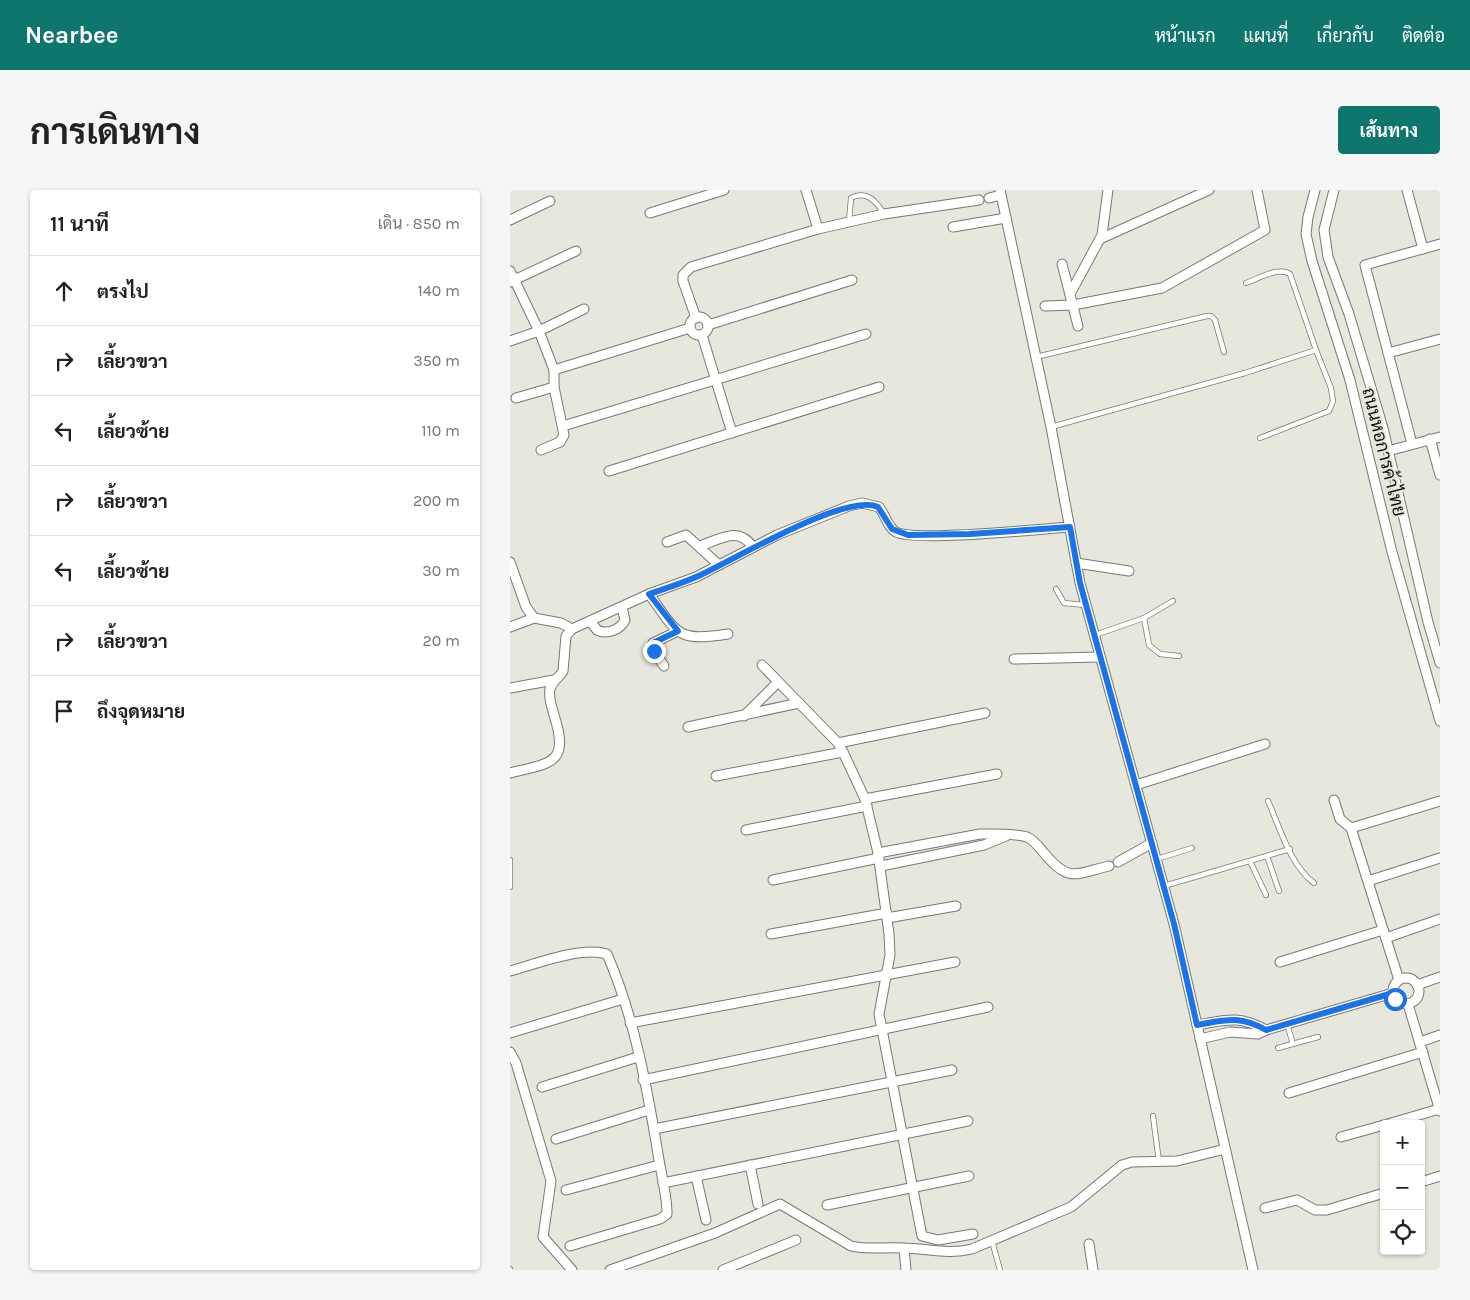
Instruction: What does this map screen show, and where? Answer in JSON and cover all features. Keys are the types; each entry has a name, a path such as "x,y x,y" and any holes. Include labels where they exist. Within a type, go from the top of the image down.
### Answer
{"street":[{"path":"650,213 724,190"},
{"path":"806,190 818,229"},
{"path":"1070,294 1100,238 1108,190"},
{"path":"1100,238 1209,190"},
{"path":"1046,306 1073,305 1162,288 1266,230 1257,190"},
{"name":"ถนนหอการค้าไทย","path":"1315,190 1306,234 1312,261 1350,380 1392,552 1440,721"},
{"name":"ถนนหอการค้าไทย","path":"1334,190 1324,230 1328,257 1349,314 1388,451 1428,622 1440,663"},
{"path":"1407,190 1423,249"},
{"path":"696,318 683,282 683,275 692,267 818,229 884,214 984,198 1001,193 1051,427 1076,563 1094,635 1164,886 1253,1270"},
{"path":"510,220 550,201"},
{"path":"953,227 1006,218"},
{"path":"1412,444 1365,265 1440,244"},
{"path":"513,282 576,251"},
{"path":"1062,264 1078,326"},
{"path":"510,271 513,282 539,331 554,370 554,387 563,426 563,439 541,450"},
{"path":"708,325 852,280"},
{"path":"510,340 539,331 584,309"},
{"path":"696,318 703,319 708,325"},
{"path":"554,370 690,328 696,318"},
{"path":"702,335 705,333 708,325"},
{"path":"690,328 694,334 702,335"},
{"path":"563,426 866,334"},
{"path":"702,335 732,433"},
{"path":"1388,353 1440,338"},
{"path":"516,398 554,387"},
{"path":"609,470 879,387"},
{"path":"1388,451 1440,437"},
{"path":"1430,439 1440,475"},
{"path":"510,773 551,761 557,756 561,739 549,694 554,680 563,671 566,636 572,629 649,594 696,577 754,547 849,506 862,503 878,507 892,529 908,535 970,534 1070,527"},
{"path":"667,542 686,535 719,565"},
{"path":"700,546 738,535 747,538 754,547"},
{"path":"510,562 519,582 526,607 534,618"},
{"path":"1076,563 1129,571"},
{"path":"649,594 678,631 696,638 728,634"},
{"path":"590,621 598,630 610,632 623,625 625,620 622,607"},
{"path":"510,628 534,618 561,622 572,629"},
{"path":"664,666 654,651 653,643 678,631"},
{"path":"1014,659 1100,657"},
{"path":"762,666 838,743 844,752 866,803 879,859 887,915 890,955 880,1001 881,1030 922,1236 938,1240 974,1234"},
{"path":"510,688 554,680"},
{"path":"744,716 777,683"},
{"path":"688,727 799,703"},
{"path":"838,743 985,712"},
{"path":"1136,785 1266,744"},
{"path":"716,776 844,752"},
{"path":"746,830 997,774"},
{"path":"1334,800 1340,819 1351,828 1399,980"},
{"path":"1351,828 1440,801"},
{"path":"773,880 879,859 950,839 980,834 1027,837 1060,870 1068,875 1109,866"},
{"path":"879,859 953,851 984,845 1006,836"},
{"path":"950,839 953,851"},
{"path":"1118,862 1152,843"},
{"path":"1368,881 1440,858"},
{"path":"771,934 956,906"},
{"path":"1280,962 1440,919"},
{"path":"510,972 581,952 598,951 607,954 630,1023 654,1129 666,1214 660,1219 570,1246"},
{"path":"630,1023 955,962"},
{"path":"1417,985 1440,977"},
{"path":"1407,979 1417,985 1417,997 1408,1004 1398,1002 1393,993 1394,987 1399,980 1407,979"},
{"path":"1200,1039 1230,1032 1258,1034 1266,1030 1393,993"},
{"path":"510,1033 623,1000"},
{"path":"1403,1120 1440,1110 1438,1096 1408,1004"},
{"path":"643,1080 988,1007"},
{"path":"1197,1025 1238,1019 1251,1022 1266,1030"},
{"path":"1420,1042 1440,1035"},
{"path":"510,1052 516,1063 551,1182 544,1237 572,1270"},
{"path":"1289,1093 1423,1052"},
{"path":"542,1087 638,1057"},
{"path":"654,1129 952,1070"},
{"path":"556,1139 649,1110"},
{"path":"663,1183 968,1121"},
{"path":"1341,1137 1380,1126"},
{"path":"610,1270 715,1233 780,1204 850,1246 958,1252 992,1240 1070,1207 1122,1166 1132,1162 1177,1160 1225,1149"},
{"path":"566,1190 660,1164"},
{"path":"750,1165 758,1204"},
{"path":"696,1176 706,1220"},
{"path":"827,1205 970,1176"},
{"path":"1425,1181 1440,1176"},
{"path":"1265,1208 1297,1200 1315,1210 1327,1210 1380,1194"},
{"path":"723,1270 796,1240"},
{"path":"1089,1244 1093,1270"},
{"path":"904,1248 906,1270"}],"lane":[{"path":"849,222 850,198 860,193 868,192 873,195 884,214"},
{"path":"1246,283 1279,271 1286,270 1290,274 1331,388 1332,407 1314,418 1260,438"},
{"path":"1036,357 1207,316 1211,316 1214,320 1224,352"},
{"path":"1051,427 1245,374 1316,350"},
{"path":"1056,589 1064,603 1086,605"},
{"path":"1094,635 1144,618 1173,601"},
{"path":"1144,618 1149,645 1160,654 1179,656"},
{"path":"1268,801 1290,849 1306,877 1314,883"},
{"path":"1157,859 1192,848"},
{"path":"1164,886 1290,849"},
{"path":"1267,856 1280,891"},
{"path":"510,860 510,888"},
{"path":"1250,861 1266,895"},
{"path":"1287,1024 1293,1044"},
{"path":"1278,1048 1318,1037"},
{"path":"1152,1116 1159,1162"},
{"path":"992,1240 1000,1270"}],"route":[{"path":"654,651 653,643 678,631 668,621 649,594 696,577 777,535 849,506 862,503 878,507 895,532 908,535 970,534 1070,527 1080,583 1157,859 1197,1025 1238,1019 1251,1022 1266,1030 1393,993 1395,999"}]}
